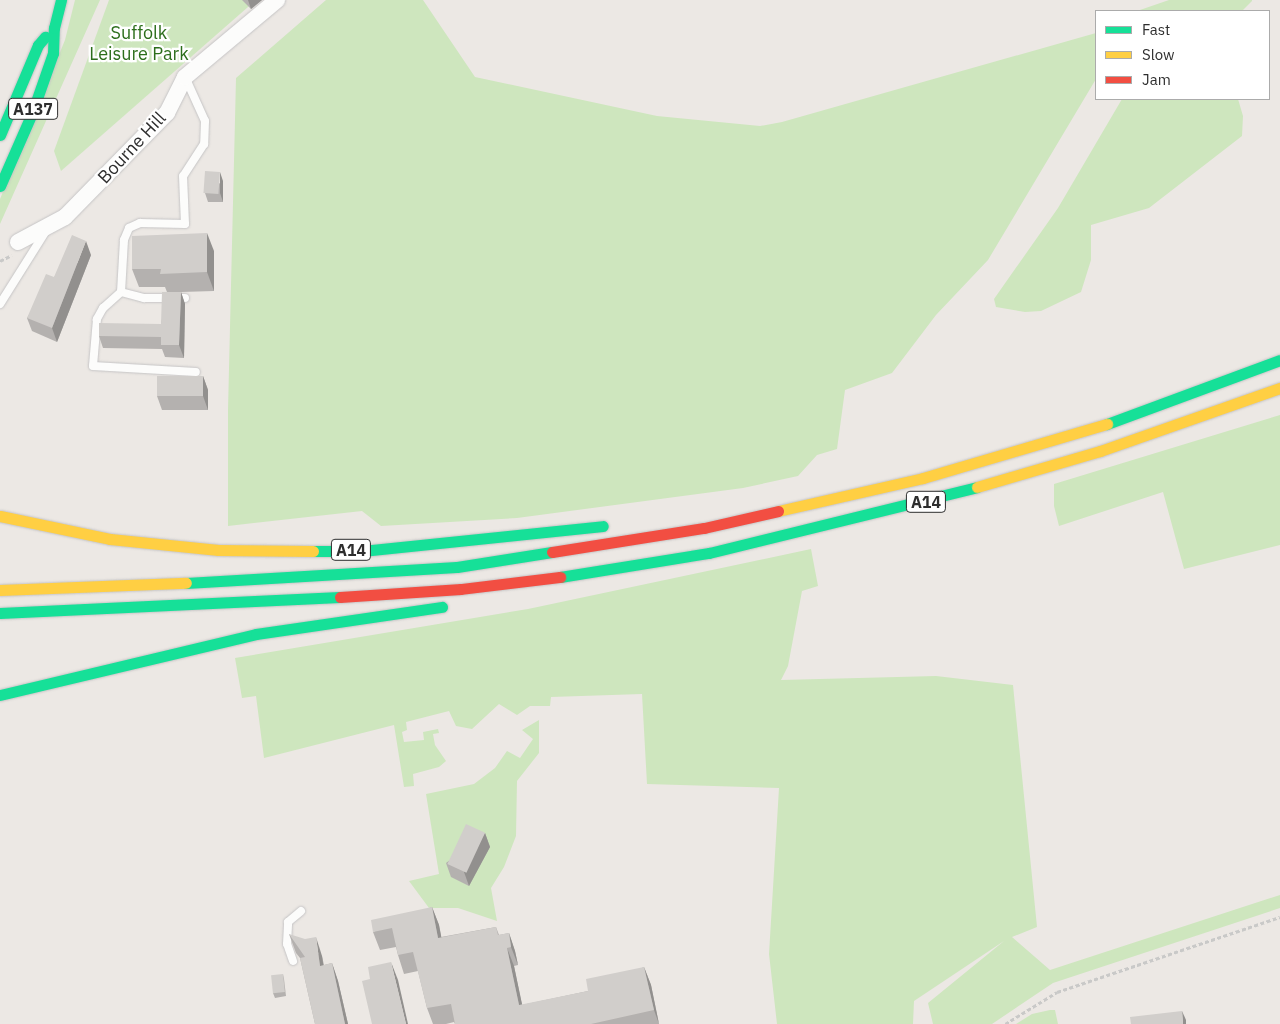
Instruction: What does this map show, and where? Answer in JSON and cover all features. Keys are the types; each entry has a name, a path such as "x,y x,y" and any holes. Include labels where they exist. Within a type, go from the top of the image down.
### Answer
{"main road":[{"name":"A137","path":"0,186 51,60 54,28 61,0"},
{"name":"A137","path":"0,135 38,45 54,28"},
{"name":"A14","path":"0,590 227,582 457,567 704,528 923,478 1096,428 1280,360"},
{"name":"A14","path":"0,613 226,604 452,590 562,578 709,553 925,502 1100,451 1280,388"},
{"name":"A14","path":"0,516 110,539 218,550 362,550 620,525"},
{"name":"A14","path":"649,523 704,528"},
{"name":"A14","path":"517,596 562,578"},
{"path":"0,695 256,634 459,604"}],"street":[{"name":"Bourne Hill","path":"18,242 65,217 166,113 185,77 277,0"}],"lane":[{"path":"185,77 205,121 204,144 183,176 185,224 140,223 129,228 124,240 121,292 103,308 97,319 93,366 196,372"},
{"path":"0,304 50,225"},
{"path":"121,292 144,298 185,298"},
{"path":"293,961 287,944 288,922 301,910"}],"path":[{"path":"1004,1024 1057,992 1280,917"}],"green space":[{"path":"75,0 100,0 0,224 0,199 65,40"},
{"name":"Suffolk Leisure Park","path":"109,0 256,0 61,171 54,151"},
{"path":"326,0 423,0 475,77 657,116 760,126 782,122 1095,33 1095,81 988,260 936,315 892,373 845,390 837,449 817,455 798,476 743,488 517,518 381,526 362,511 228,526 228,410 236,78"},
{"path":"1169,0 1252,0 1243,10 1140,10"},
{"path":"1121,100 1238,100 1243,116 1242,136 1149,208 1091,225 1091,260 1081,292 1041,311 1025,312 996,307 994,299 1058,208"},
{"path":"1280,415 1280,545 1184,569 1163,492 1059,526 1054,506 1054,484"},
{"path":"811,549 818,586 802,591 788,666 781,680 936,676 1013,685 1037,927 1012,937 1050,970 1280,895 1280,908 1053,983 992,1024 933,1024 928,1003 1004,941 914,1001 913,1024 777,1024 769,954 779,788 647,784 642,694 551,697 550,706 530,706 517,715 499,704 472,729 456,726 449,711 406,722 407,730 402,732 404,742 424,740 423,732 438,729 439,733 433,734 435,745 446,761 439,767 413,774 414,786 404,787 394,725 264,758 256,696 242,698 235,658 528,609"},
{"path":"539,720 539,753 517,781 516,836 504,867 491,888 497,921 458,908 429,908 409,881 439,874 426,794 474,784 495,768 507,751 520,758 533,739 522,730"},
{"path":"1055,1010 1058,1024 1016,1024 1032,1014"}],"building":[{"path":"205,171 220,172 218,194 203,193"},
{"path":"207,233 207,272 160,274 161,269 132,269 132,236"},
{"path":"72,235 86,241 52,328 27,318 46,274 54,277"},
{"path":"162,292 181,292 179,345 161,345 161,337 99,336 99,323 161,324"},
{"path":"157,376 203,376 203,396 157,396"},
{"path":"466,824 485,833 466,873 447,864"},
{"path":"432,907 438,938 496,927 498,935 509,933 511,947 507,948 519,1005 588,991 586,979 644,967 654,1010 591,1024 455,1024 451,1004 427,1008 413,952 398,955 392,928 373,932 371,920"},
{"path":"289,934 305,939 316,937 320,966 332,963 345,1024 315,1024 300,958 305,957"},
{"path":"391,962 406,1024 372,1024 362,981 370,979 368,967"},
{"path":"283,974 285,992 273,993 271,975"},
{"path":"1182,1011 1183,1024 1131,1024 1130,1017"}],"traffic: fast":[{"path":"0,186 32,113 53,53 54,28 61,0"},
{"path":"0,135 38,45 45,37"},
{"path":"1107,424 1280,360"},
{"path":"560,577 709,553 977,487"},
{"path":"313,551 362,551 603,526"},
{"path":"186,583 457,567 552,552"},
{"path":"0,613 340,597"},
{"path":"0,695 256,634 442,607"}],"traffic: slow":[{"path":"977,487 1100,451 1280,388"},
{"path":"778,511 923,478 1107,424"},
{"path":"0,516 110,539 218,550 313,551"},
{"path":"0,590 186,583"}],"traffic: jam":[{"path":"552,552 704,528 778,511"},
{"path":"340,597 461,589 560,577"}]}
